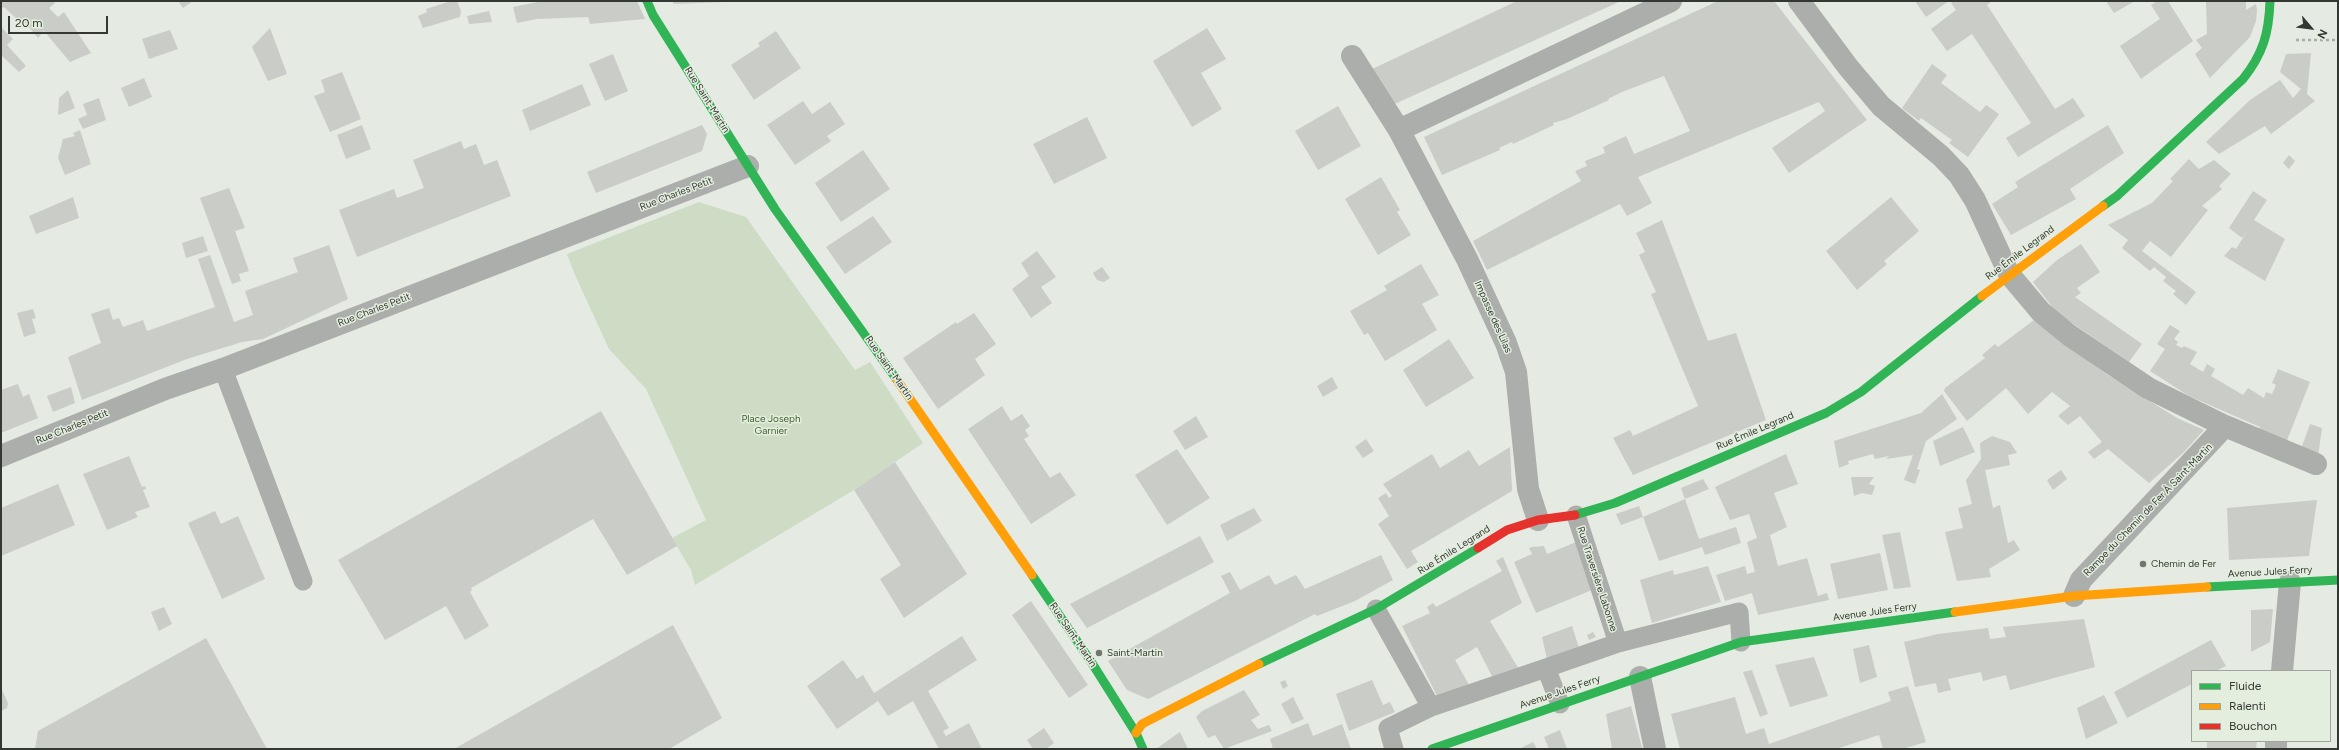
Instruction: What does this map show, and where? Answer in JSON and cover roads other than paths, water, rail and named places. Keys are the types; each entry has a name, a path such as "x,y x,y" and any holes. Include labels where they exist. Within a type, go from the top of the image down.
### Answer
{"street":[{"name":"Rue Saint-Martin","path":"647,1 653,14 776,209 967,479 1086,654 1137,744"},
{"path":"1399,130 1671,1"},
{"path":"1799,1 1848,68 1881,106 1941,156 1959,175 1975,200 2009,274 2040,312 2069,335 2148,388 2226,426 2316,464"},
{"name":"Rue Émile Legrand","path":"1137,744 1142,724 1229,678 1376,609 1436,575 1507,530 1538,520 1576,515 1615,503 1826,413 1861,392 2009,274 2117,196 2243,79 2260,58 2268,41 2270,1"},
{"name":"Impasse des Lilas","path":"1352,56 1399,130 1467,259 1506,343 1516,372 1528,489 1538,520"},
{"name":"Rue Charles Petit","path":"1,456 165,389 748,166"},
{"name":"Rampe du Chemin de Fer À Saint-Martin","path":"2074,596 2081,580 2226,426"},
{"name":"Avenue Jules Ferry","path":"1432,749 1455,746 1560,704 1741,642 2074,596 2177,588 2338,580"},
{"path":"2282,670 2297,582"},
{"path":"1640,677 1655,749"}],"lane":[{"path":"223,368 304,581"},
{"name":"Rue Traversière Labonne","path":"1576,515 1618,643"},
{"path":"1376,609 1431,707"},
{"path":"1394,749 1388,728 1431,707 1618,643 1739,612 1741,642"},
{"path":"1546,668 1560,704"}],"place":[{"name":"Chemin de Fer","path":"2143,564"},
{"name":"Saint-Martin","path":"1099,653"}],"park label":[{"name":"Place Joseph Garnier","path":"771,424"}]}
